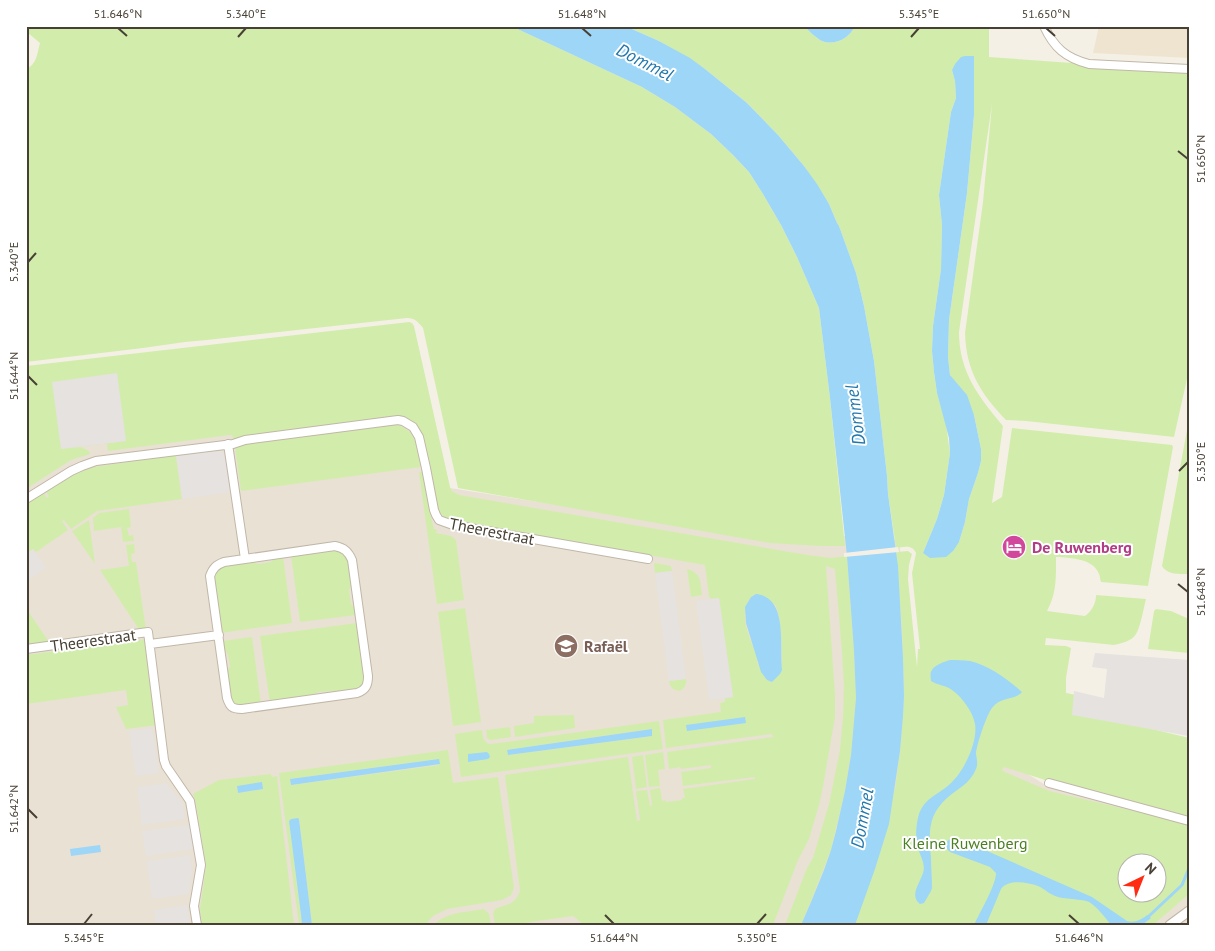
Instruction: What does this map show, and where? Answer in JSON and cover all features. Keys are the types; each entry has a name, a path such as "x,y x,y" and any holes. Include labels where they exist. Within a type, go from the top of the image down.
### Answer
{"street":[{"path":"1044,26 1048,36 1060,51 1075,61 1088,64 1189,70"},
{"name":"Theerestraat","path":"26,499 71,470 96,461 233,444 245,440 392,420 403,421 413,427 419,437 434,510 439,520 453,525 648,559"},
{"path":"228,444 245,559"},
{"path":"335,546 342,548 349,553 352,560 368,683 364,690 357,693 236,709 227,698 219,635 210,576 212,570 217,565 224,562 335,546"},
{"name":"Theerestraat","path":"26,649 148,632 164,760 166,766 190,801 201,866 194,906 197,925"},
{"name":"Theerestraat","path":"150,644 219,635"},
{"path":"1049,783 1189,821"},
{"path":"1170,925 1189,911"}],"shaded area":[{"path":"1099,26 1189,26 1189,58 1093,53"},
{"path":"413,325 450,488 755,536 849,536 899,540 914,683 979,744 1047,786 1189,810 1189,925 26,925 26,373"},
{"path":"117,373 126,441 61,449 52,382"},
{"path":"219,449 226,456 232,492 182,499 176,455"},
{"path":"33,549 46,568 26,581 26,554"},
{"path":"672,571 686,679 669,681 655,573"},
{"path":"719,598 733,697 709,700 696,601"},
{"path":"1095,653 1189,660 1189,736 1072,715 1074,691 1104,698 1107,669 1092,667"},
{"path":"152,728 159,773 136,776 129,731"},
{"path":"166,783 183,804 185,819 142,825 137,787"},
{"path":"189,825 193,849 146,856 142,831"},
{"path":"190,855 192,870 189,894 152,899 147,861"},
{"path":"187,905 190,925 156,925 154,910"}],"green space":[{"path":"27,26 511,26 642,87 675,107 711,134 749,172 781,225 819,308 845,546 770,543 458,488 423,328 412,319 185,342 26,362 26,69 34,61 40,43 28,33"},
{"name":"Kleine Ruwenberg","path":"625,26 804,26 820,40 830,43 845,38 855,26 989,26 989,57 1072,63 1089,67 1189,72 1189,370 1174,437 1006,420 989,401 976,381 968,359 965,333 983,202 992,104 959,332 963,359 972,383 986,405 1003,426 992,503 1002,497 1012,428 1172,445 1173,447 1148,586 1101,582 1099,574 1092,565 1080,560 1056,557 1054,591 1047,611 1085,616 1093,607 1096,595 1146,599 1136,634 1129,640 1114,645 1046,638 1045,645 1071,648 1066,678 1066,693 1136,706 1132,724 1189,738 1189,819 1063,788 1004,767 1002,770 1049,791 1189,824 1189,894 1153,925 854,925 895,788 900,751 904,696 902,630 896,552 908,551 912,554 908,579 917,667 918,649 920,649 912,573 916,553 910,547 896,548 888,494 874,361 864,306 856,273 829,204 804,166 778,135 747,103 690,59 659,41","holes":["965,56 974,57 974,115 967,193 949,320 948,357 950,375 974,415 981,449 981,461 969,499 959,542 923,553 937,519 944,495 950,453 946,424 937,393 932,351 933,326 941,269 942,225 939,195 951,112 956,98 952,70"]},
{"path":"409,322 414,326 450,487 452,491 459,495 807,555 831,558 847,556 856,698 851,755 845,791 831,850 801,925 785,925 807,868 813,858 829,804 840,750 844,687 835,569 826,566 835,717 823,786 809,839 798,860 773,925 584,925 573,916 510,925 495,925 493,913 495,909 513,902 520,891 505,775 628,757 637,821 640,820 636,791 647,790 650,806 652,805 650,790 660,788 662,801 665,800 666,802 685,798 683,789 755,779 755,777 683,786 681,772 711,768 711,765 669,769 667,752 773,737 772,734 666,748 663,720 721,712 720,703 725,702 725,698 733,697 719,598 711,599 709,596 705,565 447,519 438,511 422,436 395,417 242,437 234,440 232,435 230,435 108,451 107,443 61,449 81,447 89,451 90,454 71,460 26,489 26,366","holes":["753,595 768,600 775,605 779,617 782,660 779,672 772,682 767,680 757,662 746,625 745,609"]},
{"path":"1189,419 1189,574 1177,574 1167,571 1162,566"},
{"path":"394,424 407,430 412,435 417,446 421,467 241,491 235,447 243,444"},
{"path":"176,455 182,499 97,511 71,529 64,520 62,521 68,530 36,552 33,549 26,554 26,503 43,492 47,498 49,496 45,491 75,472 87,468"},
{"path":"419,472 422,472 434,529 437,530 436,533 451,536 456,540 464,600 437,604"},
{"path":"129,509 131,527 127,528 129,536 133,535 134,541 123,542 121,527 94,531 93,518 99,513"},
{"path":"89,520 95,564 72,531"},
{"path":"134,544 135,553 131,554 132,562 136,562 146,630 140,631 100,570 129,566 126,545"},
{"path":"337,550 348,560 352,586 349,590 351,604 355,608 356,615 300,622 291,555"},
{"path":"283,557 292,623 221,633 214,582 214,576 218,569 229,564 249,561 258,564 271,562 274,558"},
{"path":"655,563 671,566 672,571 655,573"},
{"path":"687,569 698,576 702,595 691,597"},
{"path":"26,608 49,642 26,645"},
{"path":"465,608 481,722 453,726 438,612"},
{"path":"1156,609 1171,611 1189,619 1189,653 1148,649 1154,611"},
{"path":"357,623 365,678 361,687 351,692 337,694 332,691 318,692 312,697 270,703 260,636"},
{"path":"252,637 261,704 241,706 233,702 229,692 226,672 230,667 228,654 223,650 222,641"},
{"path":"147,639 157,725 126,729 116,707 128,705 126,690 26,704 26,655"},
{"path":"686,679 685,686 680,691 673,689 669,681"},
{"path":"574,715 575,728 515,737 514,726 534,723 534,716"},
{"path":"659,721 663,749 461,777 455,734 482,730 485,741 491,744","holes":["651,729 652,736 508,755 507,750"]},
{"path":"510,727 511,737 490,740 487,738 486,730"},
{"path":"448,750 453,783 498,777 514,888 511,895 502,900 447,909 433,916 425,925 312,925 299,819 291,819 289,821 302,925 299,925 279,773","holes":["438,759 439,765 291,785 290,779"]},
{"path":"663,752 665,769 658,770 660,786 649,787 645,755"},
{"path":"643,755 647,787 636,789 632,757"},
{"path":"271,774 272,777 277,776 294,925 202,925 200,909 206,866 193,794 219,780","holes":["237,786 263,789 238,793"]},
{"path":"484,909 489,914 491,925 433,925 444,917"}],"water":[{"name":"Dommel","path":"511,26 625,26 659,41 690,58 747,103 778,135 817,184 839,226 856,273 874,361 888,494 898,566 904,696 900,751 889,824 855,925 801,925 824,870 836,831 851,755 856,698 847,556 819,308 797,257 763,194 749,172 711,134 675,107 642,87"},
{"path":"804,26 855,26 845,38 830,43 820,40"},
{"path":"974,56 974,115 967,193 949,320 948,357 950,375 967,395 974,415 981,449 981,461 969,499 959,542 946,557 930,558 923,553 937,519 944,495 950,453 949,438 937,393 932,351 933,326 941,269 942,225 939,195 951,112 956,98 952,70 961,57"},
{"path":"756,594 766,597 774,604 780,625 782,670 772,682 767,680 761,672 746,623 745,607 751,597"},
{"path":"950,660 970,661 991,669 1022,692 1015,697 999,702 992,708 978,744 976,769 967,782 947,798 936,812 930,833 932,888 924,903 920,904 915,897 916,889 924,870 916,839 919,814 925,804 947,787 961,771 969,756 975,731 972,715 960,697 949,688 931,681 931,673 934,667"},
{"path":"745,717 746,723 687,731 686,725"},
{"path":"652,729 652,736 508,755 507,750"},
{"path":"487,752 490,757 488,759 468,762 468,754"},
{"path":"439,759 440,764 291,785 290,779"},
{"path":"262,782 263,789 238,793 237,786"},
{"path":"298,818 312,925 302,925 289,821"},
{"path":"955,837 1092,897 1127,921 1138,921 1147,915 1151,918 1142,925 1111,925 1098,909 1089,902 1058,897 1038,886 1018,882 1008,884 1001,889 986,925 974,925 991,891 996,873 990,867 950,852 946,847 946,843"},
{"path":"100,845 101,852 71,856 70,849"}],"pier":[{"path":"898,547 899,552 844,557 844,553"}],"waterway":[{"path":"1149,916 1182,885 1189,868"}],"place":[{"name":"De Ruwenberg","path":"1014,547"},
{"name":"Rafaël","path":"566,646"}]}
